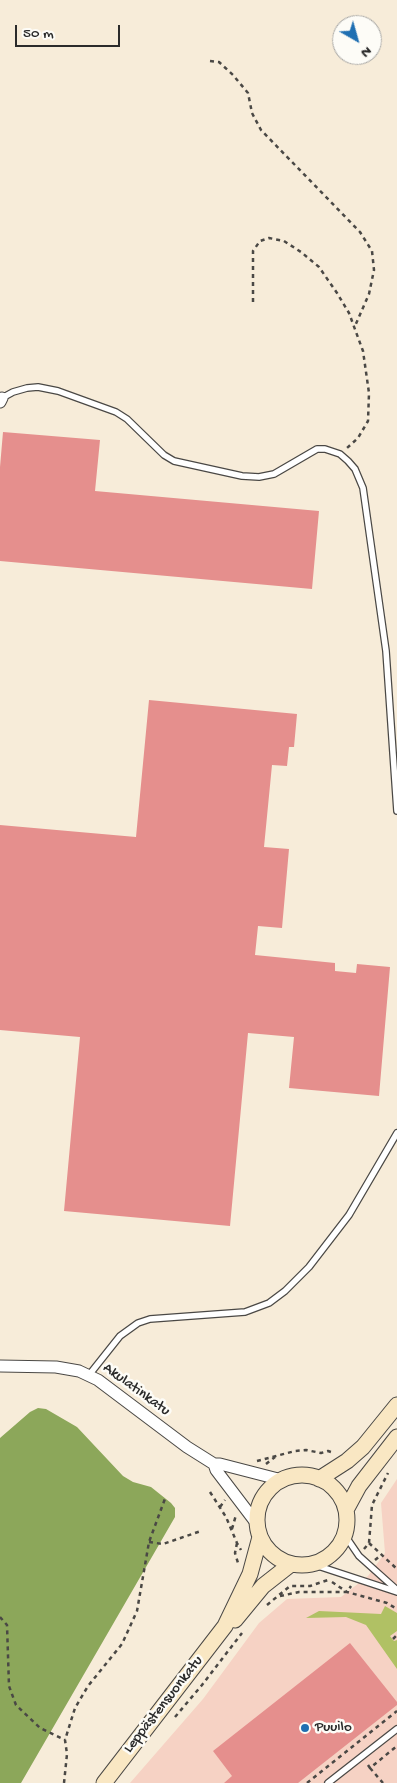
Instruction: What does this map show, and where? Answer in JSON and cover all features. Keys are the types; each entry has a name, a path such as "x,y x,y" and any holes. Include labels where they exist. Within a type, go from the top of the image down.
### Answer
{"main road":[{"path":"319,1479 347,1461 363,1447 397,1405"},
{"path":"346,1510 354,1492 397,1437"},
{"path":"294,1476 319,1479 336,1491 342,1500 346,1510 347,1522 344,1534 340,1545 323,1560 312,1564 291,1564 272,1554 265,1546 259,1530 258,1510 263,1497 282,1480 294,1476"},
{"name":"Leppästensuonkatu","path":"104,1783 225,1626 250,1574 259,1530"},
{"name":"Leppästensuonkatu","path":"225,1626 239,1616 263,1586 291,1564"}],"street":[{"name":"Akulatinkatu","path":"0,1366 56,1367 79,1371 88,1375 187,1447 214,1464 282,1480"},
{"name":"Akulatinkatu","path":"214,1464 216,1470 259,1530"}],"lane":[{"path":"1,400 13,392 27,388 38,387 58,391 116,412 135,426 155,446 174,461 242,476 259,477 274,474 317,449 325,448 340,454 355,469 363,488 386,651 397,811"},
{"path":"88,1375 120,1336 138,1323 150,1319 244,1312 269,1302 285,1291 308,1267 349,1215 397,1133"},
{"path":"344,1534 359,1556 397,1591"},
{"path":"312,1564 397,1591"},
{"path":"328,1783 397,1729"}],"path":[{"path":"210,61 219,62 234,75 248,93 252,113 261,130 360,232 372,251 374,270 369,294 354,328"},
{"path":"253,302 253,251 260,241 269,238 284,241 301,252 318,267 349,313 362,351 370,393 368,421 358,438 340,454"},
{"path":"255,1474 276,1456 284,1453 306,1450 321,1453"},
{"path":"392,1467 372,1505 368,1539 369,1543 397,1570"},
{"path":"210,1492 232,1529 237,1543"},
{"path":"64,1783 67,1754 65,1740 75,1708 88,1686 122,1644 137,1610 149,1542 166,1496"},
{"path":"232,1529 240,1501"},
{"path":"149,1542 164,1544 201,1532"},
{"path":"329,1580 347,1592"},
{"path":"266,1606 285,1594 299,1592 347,1592 387,1603 397,1609"},
{"path":"0,1617 7,1625 9,1686 16,1705 40,1728 65,1740"},
{"path":"202,1685 247,1626"},
{"path":"393,1639 397,1635"},
{"path":"307,1783 397,1711"},
{"path":"370,1768 383,1783"}],"shaded area":[{"path":"397,1479 397,1783 130,1783 203,1699 259,1623 287,1599 341,1597 368,1576 385,1553 381,1503"}],"green space":[{"path":"38,1408 46,1409 77,1427 123,1476 133,1482 151,1487 171,1503 175,1508 175,1517 21,1783 0,1783 0,1438 30,1412"},
{"path":"385,1606 397,1613 397,1631 390,1636 394,1641 397,1640 397,1669 366,1625 346,1617 306,1618 319,1611 381,1614"}],"building":[{"path":"3,432 100,440 95,491 319,511 312,589 0,561 0,467"},
{"path":"149,700 297,714 294,747 289,747 287,766 272,765 264,847 289,849 282,928 258,926 255,955 335,963 335,971 356,973 357,964 390,967 379,1096 289,1088 294,1037 248,1033 230,1226 64,1211 80,1037 0,1030 0,825 136,837"},
{"name":"Puuilo","path":"350,1643 397,1702 397,1705 298,1783 224,1783 232,1776 213,1751"}],"place":[{"name":"Puuilo","path":"305,1728"}]}
